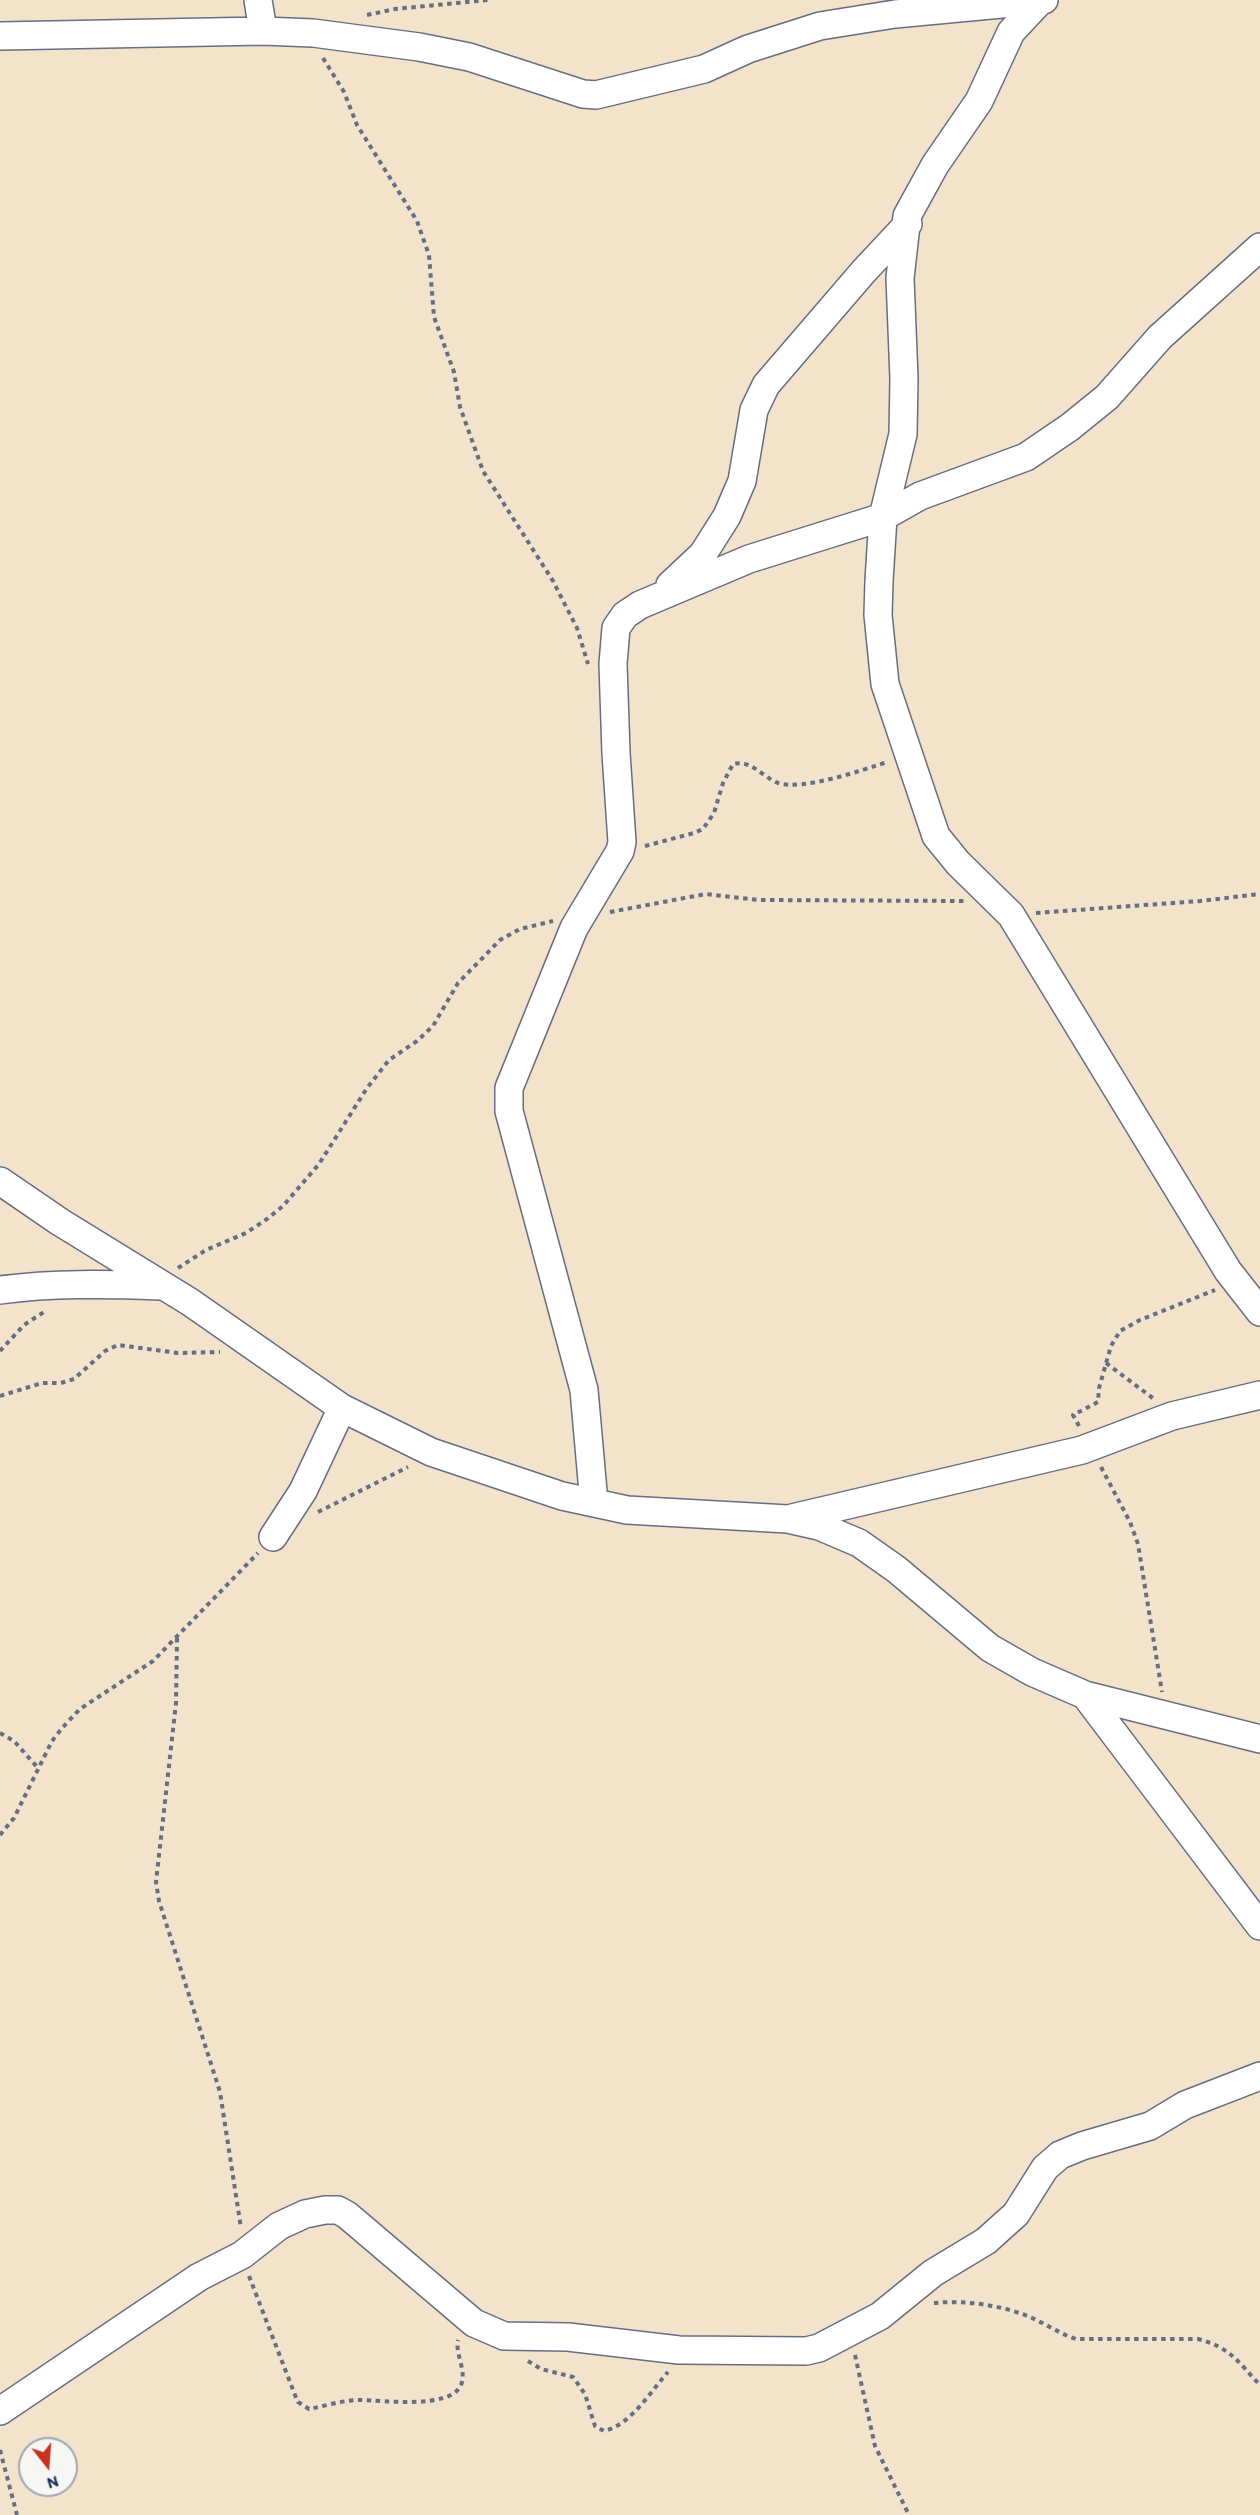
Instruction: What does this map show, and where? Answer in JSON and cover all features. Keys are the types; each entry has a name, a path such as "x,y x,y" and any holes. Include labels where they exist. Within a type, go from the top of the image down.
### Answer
{"street":[{"path":"258,0 263,31"},
{"path":"0,36 263,31 308,33 419,47 470,57 583,94 596,95 704,69 748,49 820,26 895,14 998,2 1042,1"},
{"path":"1042,1 1011,32 979,101 935,165 908,216 900,278 904,379 903,434 883,517 878,615 885,684 936,836 958,864 1004,908 1236,1282 1260,1312"},
{"path":"658,596 704,554 727,516 742,481 754,410 766,385 864,271 908,225"},
{"path":"594,1503 584,1390 507,1098 509,1088 579,918 620,851 622,842 615,753 613,664 616,628 625,615 658,596 749,559 883,517 920,496 1026,457 1062,433 1107,397 1160,337 1260,247"},
{"path":"0,1181 160,1286 190,1302 342,1408 431,1452 562,1496 627,1510 789,1519 819,1526 859,1543 896,1569 990,1648 1032,1672 1085,1695 1260,1739"},
{"path":"0,1290 31,1286 85,1284 160,1286"},
{"path":"789,1519 1089,1447 1172,1416 1260,1395"},
{"path":"273,1538 303,1491 342,1408"},
{"path":"1085,1695 1260,1926"},
{"path":"0,2411 199,2277 242,2255 288,2222 305,2214 338,2210 359,2223 474,2323 504,2336 568,2337 686,2350 792,2353 819,2348 880,2316 933,2272 986,2241 1016,2214 1044,2168 1060,2156 1082,2146 1150,2126 1185,2106 1260,2076"}],"path":[{"path":"337,36 373,13 488,0"},
{"path":"308,33 344,92 357,126 417,221 429,255 434,316 454,372 460,407 483,471 554,580 577,628 591,672"},
{"path":"620,851 658,844 703,829 714,813 733,764 746,764 779,783 799,784 846,776 908,755"},
{"path":"160,1286 183,1263 206,1250 246,1233 267,1220 283,1206 319,1164 367,1088 389,1060 417,1041 433,1026 458,983 500,940 520,929 539,923 579,918 705,894 758,900 804,902 843,899 1004,908 1102,907 1200,901 1260,894"},
{"path":"1166,1716 1138,1544 1115,1491 1073,1415 1098,1402 1099,1388 1110,1346 1120,1331 1140,1320 1236,1282"},
{"path":"0,1351 24,1325 50,1308"},
{"path":"0,1396 42,1383 61,1383 74,1379 105,1351 118,1345 178,1353 260,1351"},
{"path":"1106,1363 1132,1381 1172,1416"},
{"path":"309,1516 402,1471 431,1452"},
{"path":"0,1835 14,1818 52,1741 80,1709 153,1661 273,1538"},
{"path":"177,1638 176,1704 156,1882 159,1900 220,2092 240,2219 242,2255 295,2395 303,2407 309,2409 357,2400 400,2402 430,2400 451,2395 459,2389 463,2380 457,2346 459,2340 474,2323"},
{"path":"0,1733 14,1741 38,1768"},
{"path":"927,2304 972,2303 1004,2309 1030,2317 1064,2336 1077,2339 1198,2339 1216,2344 1228,2351 1260,2385"},
{"path":"839,2338 856,2358 875,2446 909,2515"},
{"path":"525,2358 541,2369 573,2377 585,2394 595,2426 604,2432 614,2429 627,2419 686,2350"},
{"path":"0,2450 17,2515"}]}
